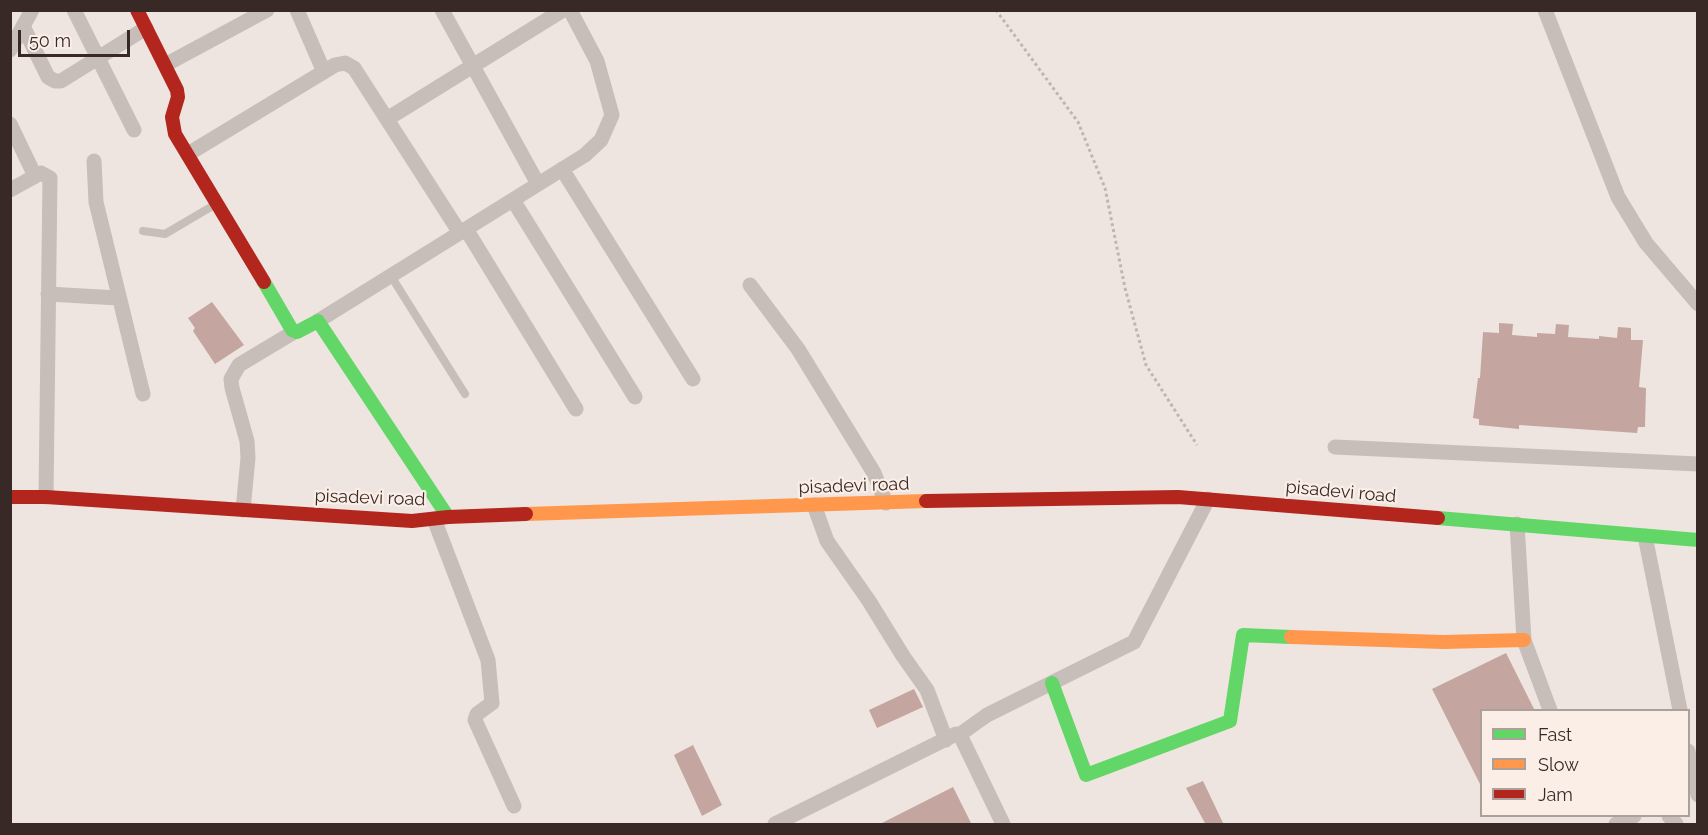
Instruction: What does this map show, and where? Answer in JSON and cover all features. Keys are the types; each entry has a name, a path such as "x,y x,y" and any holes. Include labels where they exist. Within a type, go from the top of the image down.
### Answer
{"street":[{"path":"10,50 32,10"},
{"path":"74,10 134,130"},
{"path":"137,10 178,94 172,117 173,127 294,332"},
{"path":"165,65 267,10"},
{"path":"297,10 324,72"},
{"path":"442,10 538,184"},
{"path":"387,119 564,10"},
{"path":"243,510 248,458 247,441 231,379 239,365 294,332 318,321 391,276 585,155 601,140 612,115 597,62 570,10"},
{"path":"1545,10 1623,205 1646,243 1698,304"},
{"path":"23,26 48,77 61,81 146,27"},
{"path":"188,154 335,65 345,63 354,68 463,231 576,408"},
{"path":"10,124 35,176"},
{"path":"94,161 96,202 143,394"},
{"path":"562,169 693,380"},
{"path":"10,190 44,173 50,178 46,497"},
{"path":"513,200 635,397"},
{"path":"750,285 804,359 874,473 886,503"},
{"path":"48,294 118,298"},
{"path":"318,321 441,518 488,660 492,703 477,714 476,720 514,806"},
{"path":"1335,447 1698,464"},
{"name":"pisadevi road","path":"10,497 46,497 412,521 441,518 814,505 1178,497 1698,540"},
{"path":"775,825 952,737 987,715 1134,642 1208,499"},
{"path":"814,505 827,541 927,690 1003,825"},
{"path":"1517,524 1524,640 1549,709"},
{"path":"1645,537 1680,709"},
{"path":"1052,683 1086,776 1230,721 1243,635 1443,642 1524,640"},
{"path":"1690,756 1698,795"},
{"path":"1616,824 1632,817"}],"lane":[{"path":"143,231 165,234 217,203"},
{"path":"391,276 465,394"}],"path":[{"path":"996,10 1078,122 1105,188 1125,288 1146,365 1197,445"}],"building":[{"path":"212,302 244,345 215,364 193,331 195,328 188,318"},
{"path":"1499,323 1513,324 1512,335 1537,337 1537,333 1555,334 1556,324 1569,325 1568,337 1599,339 1599,336 1617,338 1618,327 1631,328 1631,340 1643,340 1639,387 1646,388 1645,427 1638,427 1637,433 1519,425 1519,429 1479,425 1479,419 1473,418 1478,378 1480,378 1483,332 1499,333"},
{"path":"1506,653 1534,709 1480,709 1480,784 1432,689"},
{"path":"914,689 923,707 877,728 869,710"},
{"path":"693,745 722,805 702,816 674,755"},
{"path":"1203,781 1224,825 1206,825 1186,788"},
{"path":"953,787 972,825 878,825"}],"traffic: fast":[{"path":"264,282 292,330 297,332 318,321 448,517"},
{"path":"1438,518 1698,540"},
{"path":"1052,683 1086,775 1230,721 1243,635 1291,637"}],"traffic: slow":[{"path":"526,514 926,501"},
{"path":"1291,637 1443,642 1524,640"}],"traffic: jam":[{"path":"137,10 177,90 178,97 172,117 175,134 264,282"},
{"path":"10,497 46,497 412,521 526,514"},
{"path":"926,501 1178,497 1438,518"}]}
